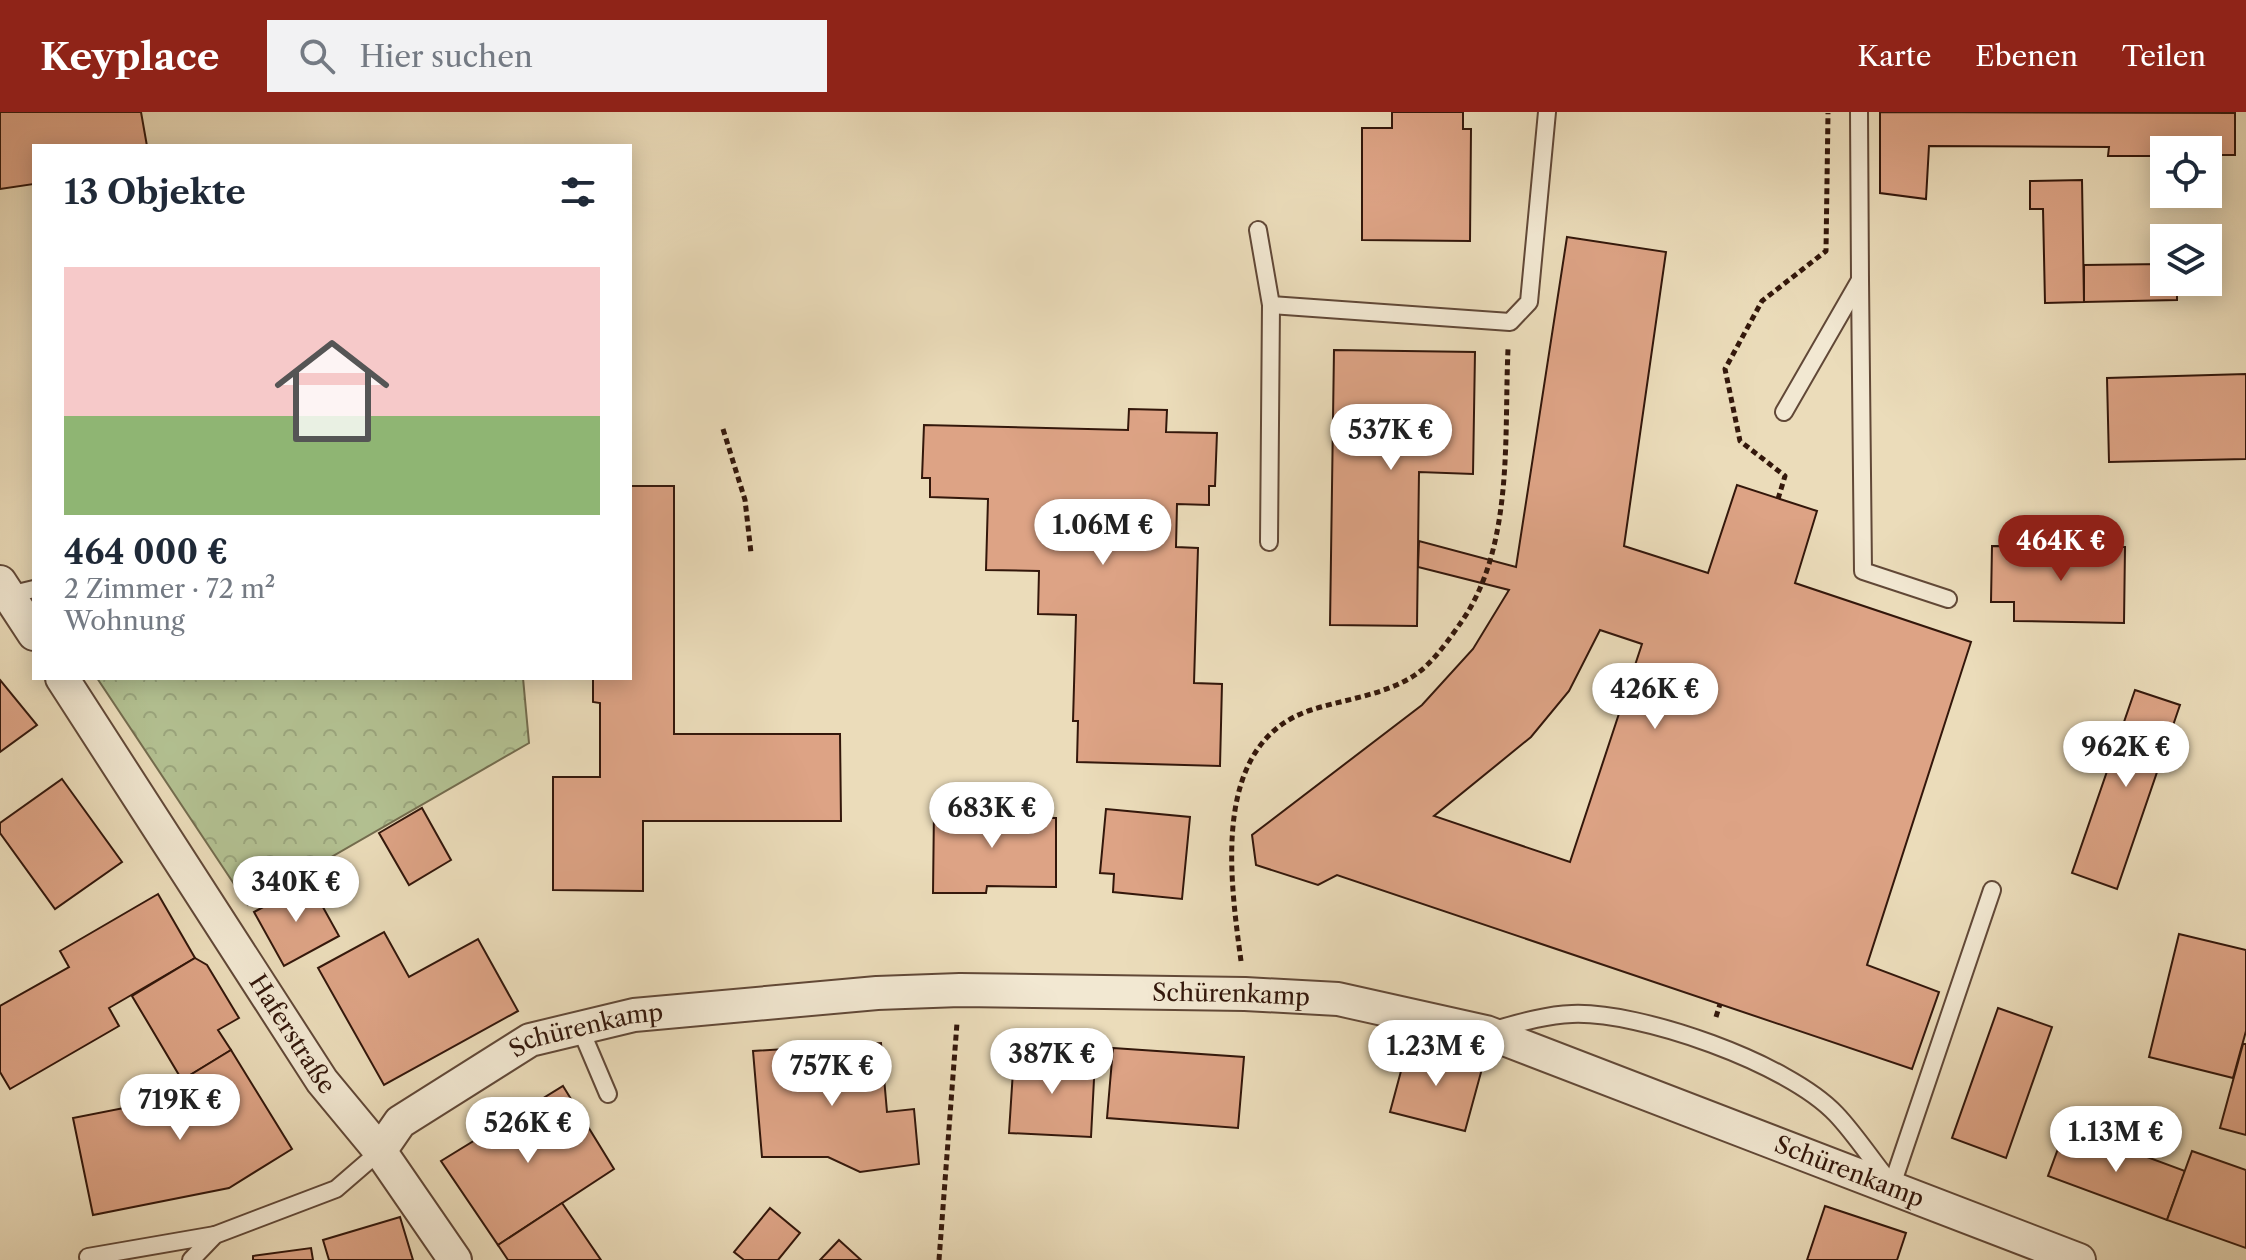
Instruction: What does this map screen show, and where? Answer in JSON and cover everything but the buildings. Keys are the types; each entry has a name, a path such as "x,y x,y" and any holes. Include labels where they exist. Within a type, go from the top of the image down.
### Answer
{"street":[{"path":"14,588 32,629"},
{"name":"Haferstraße","path":"63,680 322,1081 380,1151 455,1260"},
{"name":"Schürenkamp","path":"380,1151 400,1122 530,1040 634,1015 877,993 960,990 1245,994 1338,999 1486,1032 1892,1185 2079,1260"}],"lane":[{"path":"1271,305 1510,322 1529,302 1547,112"},
{"path":"1859,112 1863,571 1948,599"},
{"path":"1258,230 1271,305 1269,542"},
{"path":"1784,412 1860,280"},
{"path":"1892,1185 1992,890"},
{"path":"1486,1032 1531,1019 1571,1014 1609,1016 1650,1025 1761,1062 1800,1084 1835,1113 1892,1185"},
{"path":"580,1028 608,1094"},
{"path":"88,1257 215,1235 336,1189 380,1151"},
{"path":"191,1260 215,1235"}],"path":[{"path":"1778,499 1785,476 1740,441 1725,369 1762,301 1826,251 1828,112"},
{"path":"1245,994 1234,912 1232,861 1233,819 1242,780 1254,753 1280,725 1308,711 1380,690 1416,675 1463,619 1481,589 1498,521 1510,322"},
{"path":"723,429 745,500 751,553"},
{"path":"939,1260 960,990"}],"green space":[{"path":"98,680 523,680 529,743 248,905"}]}
